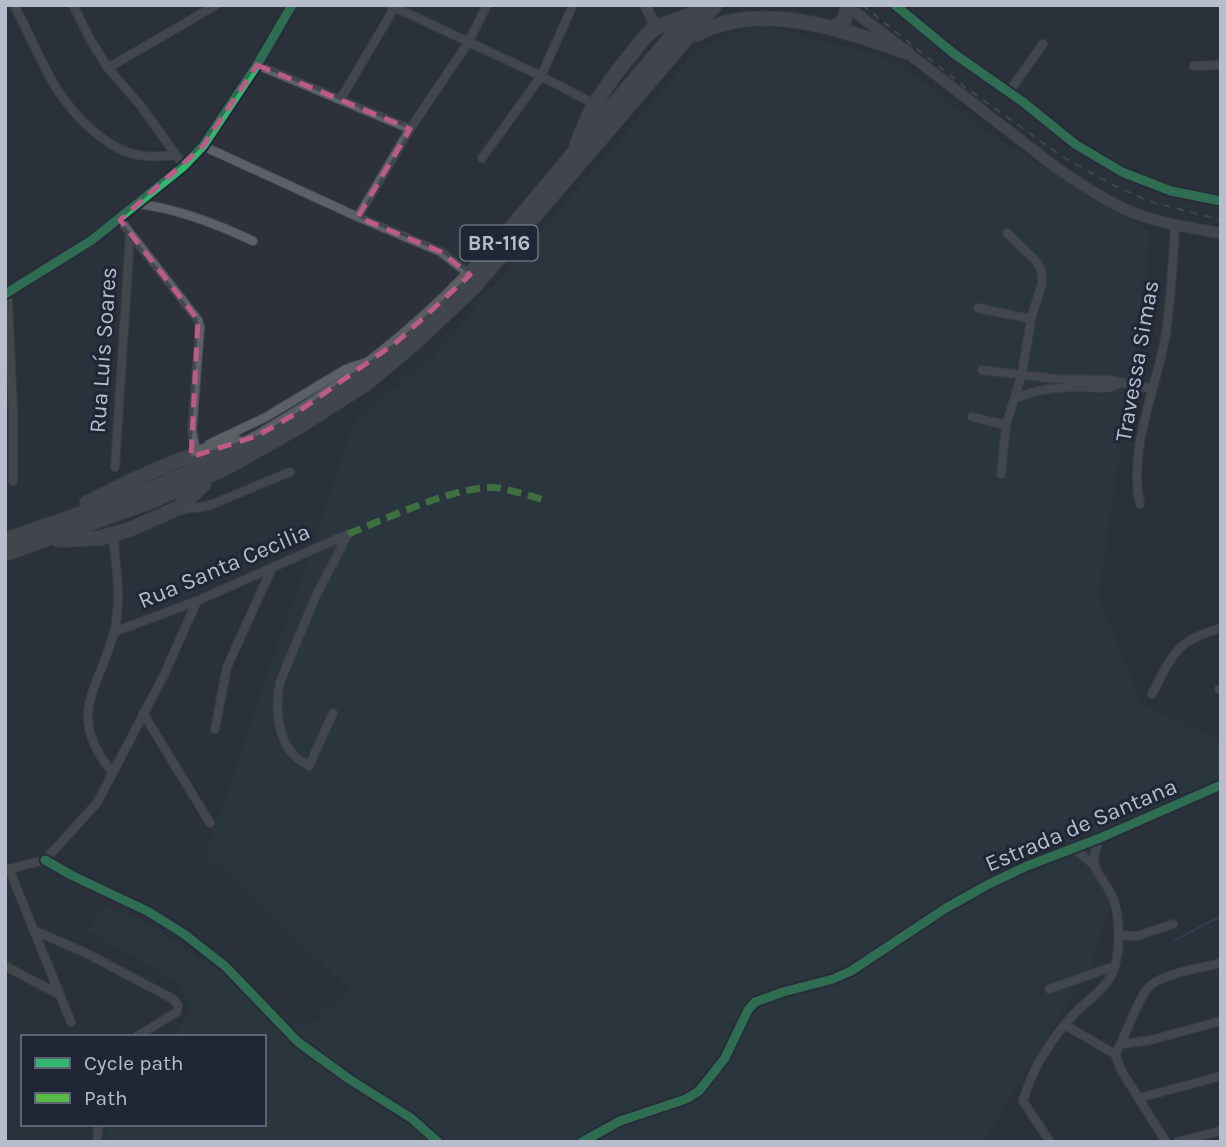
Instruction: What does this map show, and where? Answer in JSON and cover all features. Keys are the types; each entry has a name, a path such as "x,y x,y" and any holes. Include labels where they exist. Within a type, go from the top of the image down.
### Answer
{"highway":[{"name":"BR-116","path":"5,557 183,488 224,469 367,383 460,302 715,5"},
{"path":"836,26 844,22 846,5"},
{"path":"568,179 606,140 698,33 734,15 759,8 836,26 906,52"},
{"path":"574,153 583,125 611,79 656,27 695,10"},
{"name":"BR-116","path":"5,540 161,484 212,461 336,388 371,362 438,306 470,275 695,10"},
{"path":"5,557 62,539 86,540 113,535 172,511 212,479 276,445 319,418 327,409"},
{"path":"5,532 78,507 193,454 257,436"}],"main road":[{"path":"645,5 656,27"},
{"path":"846,5 1058,169 1094,193 1135,214 1175,225 1221,233"}],"street":[{"path":"14,5 47,74 78,117 109,145 120,151 141,155 175,155"},
{"path":"73,5 108,68 141,106 184,166"},
{"path":"108,68 216,5"},
{"path":"13,481 11,333 5,295 120,220 184,166 203,146 257,65 292,5"},
{"path":"358,217 410,129 468,43 487,5"},
{"path":"482,158 541,76 573,5"},
{"path":"895,5 953,53 1009,92 1075,144 1122,172 1171,191 1221,201"},
{"path":"340,100 394,6 594,104"},
{"path":"1009,92 1043,44"},
{"path":"257,65 410,129"},
{"path":"1194,66 1221,65"},
{"path":"203,146 442,252 470,275"},
{"path":"139,204 155,206 219,225 253,241"},
{"path":"120,220 198,320 200,327 192,431 193,454 266,417 346,369 371,362"},
{"name":"Travessa Simas","path":"1140,504 1137,468 1164,341 1171,291 1175,225"},
{"path":"1001,474 1006,425 1022,374 1031,319 1042,283 1041,269 1007,233"},
{"name":"Rua Luís Soares","path":"115,467 130,235"},
{"path":"978,308 1031,319"},
{"path":"982,370 1056,379 1110,380 1152,389"},
{"path":"1015,399 1037,391 1080,387 1101,389 1120,383"},
{"path":"972,417 1006,425"},
{"path":"172,511 208,506 290,472"},
{"name":"Rua Santa Cecilia","path":"114,632 197,601 348,534 316,598 280,682 277,710 284,738 295,756 309,766 333,713"},
{"path":"112,772 95,746 88,725 87,709 91,690 114,632 118,592 113,535"},
{"path":"215,729 226,667 272,568"},
{"path":"71,1022 7,870 45,860 89,813 164,675 197,601"},
{"path":"1152,694 1180,645 1200,634 1221,628"},
{"path":"143,713 210,823"},
{"name":"Estrada de Santana","path":"582,1142 620,1121 687,1099 699,1091 725,1058 744,1017 755,1002 851,971 946,908 989,884 1221,785"},
{"path":"1093,864 1100,838"},
{"path":"1050,1142 1023,1101 1027,1087 1049,1044 1074,1013 1104,985 1115,965 1118,935 1114,900 1093,864 1074,849"},
{"path":"45,860 149,912 184,934 225,966 299,1042 349,1079 411,1118 438,1142"},
{"path":"1118,935 1137,936 1173,924"},
{"path":"33,930 86,953 173,999 178,1010 174,1016 140,1035"},
{"path":"1166,1142 1117,1063 1115,1054 1147,989 1157,981 1221,963"},
{"path":"1049,989 1115,965"},
{"path":"5,966 60,995"},
{"path":"1121,1044 1151,1040 1221,1021"},
{"path":"1065,1025 1115,1054"},
{"path":"1139,1098 1221,1076"},
{"path":"1177,1142 1221,1131"}],"highlighted area":[{"path":"257,65 410,129 358,217 441,252 470,275 398,341 295,414 257,436 191,457 198,320 120,220 203,146"}],"shaded area":[{"path":"761,25 856,49 898,63 990,134 1151,233 1099,596 1140,703 1221,742 1221,780 1093,836 1111,906 1092,963 983,1142 105,1142 109,1126 266,1126 266,1035 175,1035 190,1010 179,984 87,930 105,906 146,922 305,1029 351,991 206,853 355,422 432,358 696,51 730,34"}],"waterway":[{"path":"1175,940 1221,916"}],"railway":[{"path":"862,5 966,88 1063,157 1148,201 1221,220"}],"marked path":[{"path":"348,534 444,496 464,491 499,488 547,501"}],"cycle path":[{"path":"5,294 92,240 184,166 203,146 257,65 292,5"},
{"path":"895,5 953,53 1023,102 1075,144 1122,172 1171,191 1221,201"},
{"path":"582,1142 620,1121 686,1099 699,1091 725,1058 748,1010 755,1002 851,971 946,908 989,884 1221,785"},
{"path":"45,860 149,912 184,934 225,966 298,1042 349,1079 411,1118 438,1142"}]}
